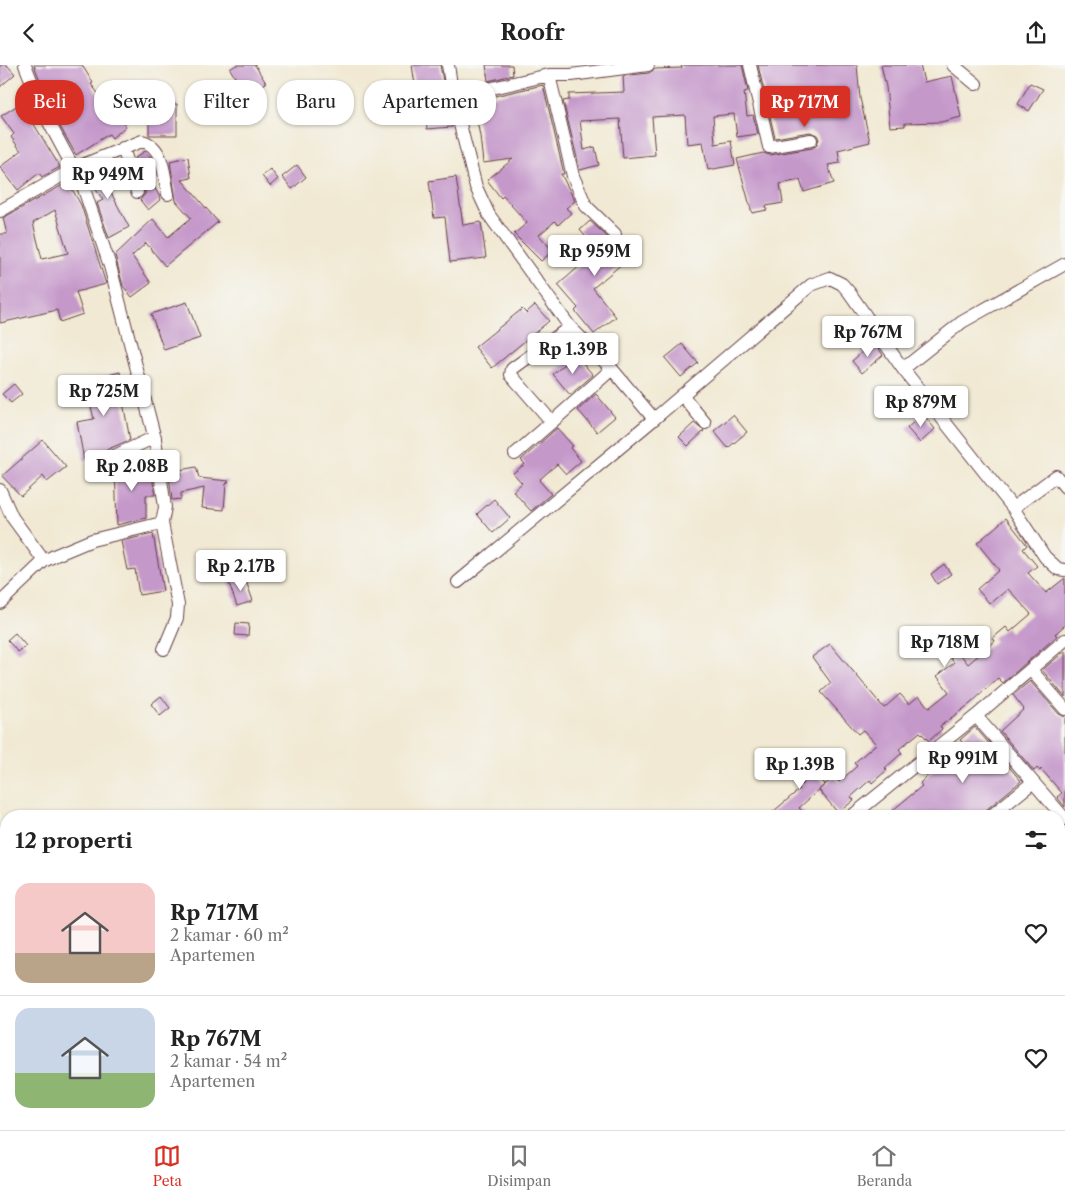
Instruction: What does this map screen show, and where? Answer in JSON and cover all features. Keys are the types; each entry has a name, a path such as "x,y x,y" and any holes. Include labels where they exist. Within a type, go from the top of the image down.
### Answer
{"street":[{"path":"25,65 45,115 75,168 105,251 155,437 165,507 162,523 178,605 177,618 164,649"},
{"path":"448,65 450,80"},
{"path":"496,87 570,70 648,65"},
{"path":"750,65 769,147 811,140"},
{"path":"953,65 976,84"},
{"path":"549,75 573,176 586,206 615,234"},
{"path":"460,125 476,187 485,208 570,327 612,369 654,419"},
{"path":"0,211 75,168 142,141 152,146 159,155 168,194"},
{"path":"123,148 137,192"},
{"path":"903,369 962,321 1065,264"},
{"path":"458,582 811,285 830,278 842,284 849,292 903,369 1013,508 1045,557 1058,569 1065,570"},
{"path":"552,422 511,372 518,363 570,327"},
{"path":"515,454 612,369"},
{"path":"682,395 705,423"},
{"path":"106,460 155,437"},
{"path":"1013,508 1060,473 1065,487"},
{"path":"0,490 12,517 44,561"},
{"path":"0,603 44,561 92,541 162,523"},
{"path":"859,810 976,716 1065,640"},
{"path":"1031,669 1065,709"},
{"path":"976,716 1057,810"},
{"path":"998,810 1032,783"}],"building":[{"path":"0,65 7,65 15,74 0,87"},
{"path":"34,65 82,65 94,88 94,125 126,126 112,138 109,134 76,155 59,125 84,125 84,80 40,80"},
{"path":"236,65 255,65 264,80 237,80 230,69"},
{"path":"412,65 440,65 443,80 414,80"},
{"path":"486,65 512,65 513,75 488,80"},
{"path":"681,65 742,65 748,91 744,92 747,116 753,115 758,134 737,137 734,114 713,116 715,144 731,141 735,165 708,170 703,142 687,144 685,115 652,117 655,155 623,158 620,119 580,121 584,150 595,147 599,165 580,170 563,101 569,100 569,94 624,92 623,76 649,73 655,69 682,68"},
{"path":"758,65 857,65 860,98 870,142 838,150 840,163 828,165 834,183 804,192 800,180 780,184 783,203 766,206 767,210 752,213 737,159 763,153 770,155 812,148 816,146 819,139 817,135 810,132 775,138"},
{"path":"881,65 920,65 924,82 952,76 961,117 941,122 905,123 905,126 890,127 886,87"},
{"path":"1030,83 1043,89 1029,111 1018,104"},
{"path":"543,85 564,174 561,174 575,201 566,208 571,213 558,225 555,221 539,235 553,251 541,261 514,234 527,223 503,196 501,198 487,180 513,159 483,163 478,125 496,125 496,96"},
{"path":"175,104 177,104 177,135 149,135 149,125 175,125"},
{"path":"15,107 15,125 34,125 60,167 42,177 39,173 18,190 0,167 21,151 11,137 14,134 1,116"},
{"path":"427,125 452,125 452,127 427,129"},
{"path":"145,151 152,159 155,170 147,176 135,158"},
{"path":"188,157 191,178 182,180 218,222 165,266 146,243 132,256 151,283 132,297 123,286 115,255 153,219 168,237 191,218 176,201 170,161"},
{"path":"107,164 120,184 110,191 129,227 109,238 97,203 103,200 87,176"},
{"path":"297,165 306,177 292,189 282,177"},
{"path":"270,169 278,179 270,186 262,176"},
{"path":"456,177 463,225 481,222 486,258 450,262 445,217 434,218 429,181"},
{"path":"68,182 81,205 106,284 76,292 83,314 60,322 57,310 0,323 0,234 7,234 3,218","holes":["55,210 68,253 42,259 33,223"]},
{"path":"152,183 161,199 148,210 140,200 145,194 145,189"},
{"path":"590,221 613,242 618,242 622,237 635,253 593,288 616,317 594,334 575,311 578,308 558,285 597,251 580,230"},
{"path":"187,302 200,338 164,350 151,314"},
{"path":"535,305 549,321 492,368 475,347 522,309 526,313"},
{"path":"874,342 883,355 862,373 852,361"},
{"path":"682,344 698,363 681,377 665,358"},
{"path":"576,355 593,375 570,395 553,374"},
{"path":"120,372 126,396 122,397 130,440 108,449 99,457 84,460 77,422 94,419 85,381"},
{"path":"14,384 22,394 11,403 2,394"},
{"path":"596,394 615,417 597,432 578,410"},
{"path":"923,414 935,429 920,443 907,428"},
{"path":"733,415 747,432 728,448 714,431"},
{"path":"694,423 704,431 688,446 679,437"},
{"path":"557,428 573,446 570,448 581,461 566,474 557,464 539,480 551,494 531,511 513,491 522,483 513,473 525,464 521,460"},
{"path":"43,440 66,467 47,482 43,476 21,496 2,476"},
{"path":"115,465 146,465 147,477 152,476 155,495 146,495 146,518 117,525"},
{"path":"196,467 199,478 229,481 226,484 224,510 202,508 204,488 181,493 181,499 172,500 169,475 181,474 180,470"},
{"path":"494,499 510,518 493,533 477,514"},
{"path":"1006,518 1027,545 1023,549 1037,566 1028,573 1046,593 1065,578 1065,625 1055,634 1057,636 1003,683 998,678 970,704 940,726 942,729 929,741 920,732 899,749 902,753 885,768 887,770 872,783 870,780 851,797 854,800 842,810 836,810 819,790 834,777 839,782 857,766 854,763 876,744 863,730 858,734 821,692 831,683 812,657 830,644 884,708 900,694 909,704 919,696 929,708 949,692 937,676 954,663 936,634 948,628 958,644 954,646 968,664 995,641 993,638 1006,627 1010,632 1031,614 1008,589 990,604 977,589 999,570 977,543"},
{"path":"153,534 163,591 139,595 135,569 127,570 121,541"},
{"path":"944,564 951,574 937,584 931,574"},
{"path":"245,578 253,601 237,606 229,583"},
{"path":"236,623 249,624 248,636 235,635"},
{"path":"15,633 26,646 18,652 7,640"},
{"path":"1065,651 1065,697 1042,670"},
{"path":"1030,681 1059,714 1065,717 1065,807 1057,797 1062,793 1041,769 1040,771 1037,768 1034,771 1000,731 1024,709 1013,695"},
{"path":"161,696 170,708 160,716 151,704"},
{"path":"975,727 1021,781 986,810 893,810 922,786 920,783 942,762 947,767 968,749 960,740"},
{"path":"798,755 825,784 799,808 801,810 775,810 800,789 799,787 803,783 787,765"}]}
